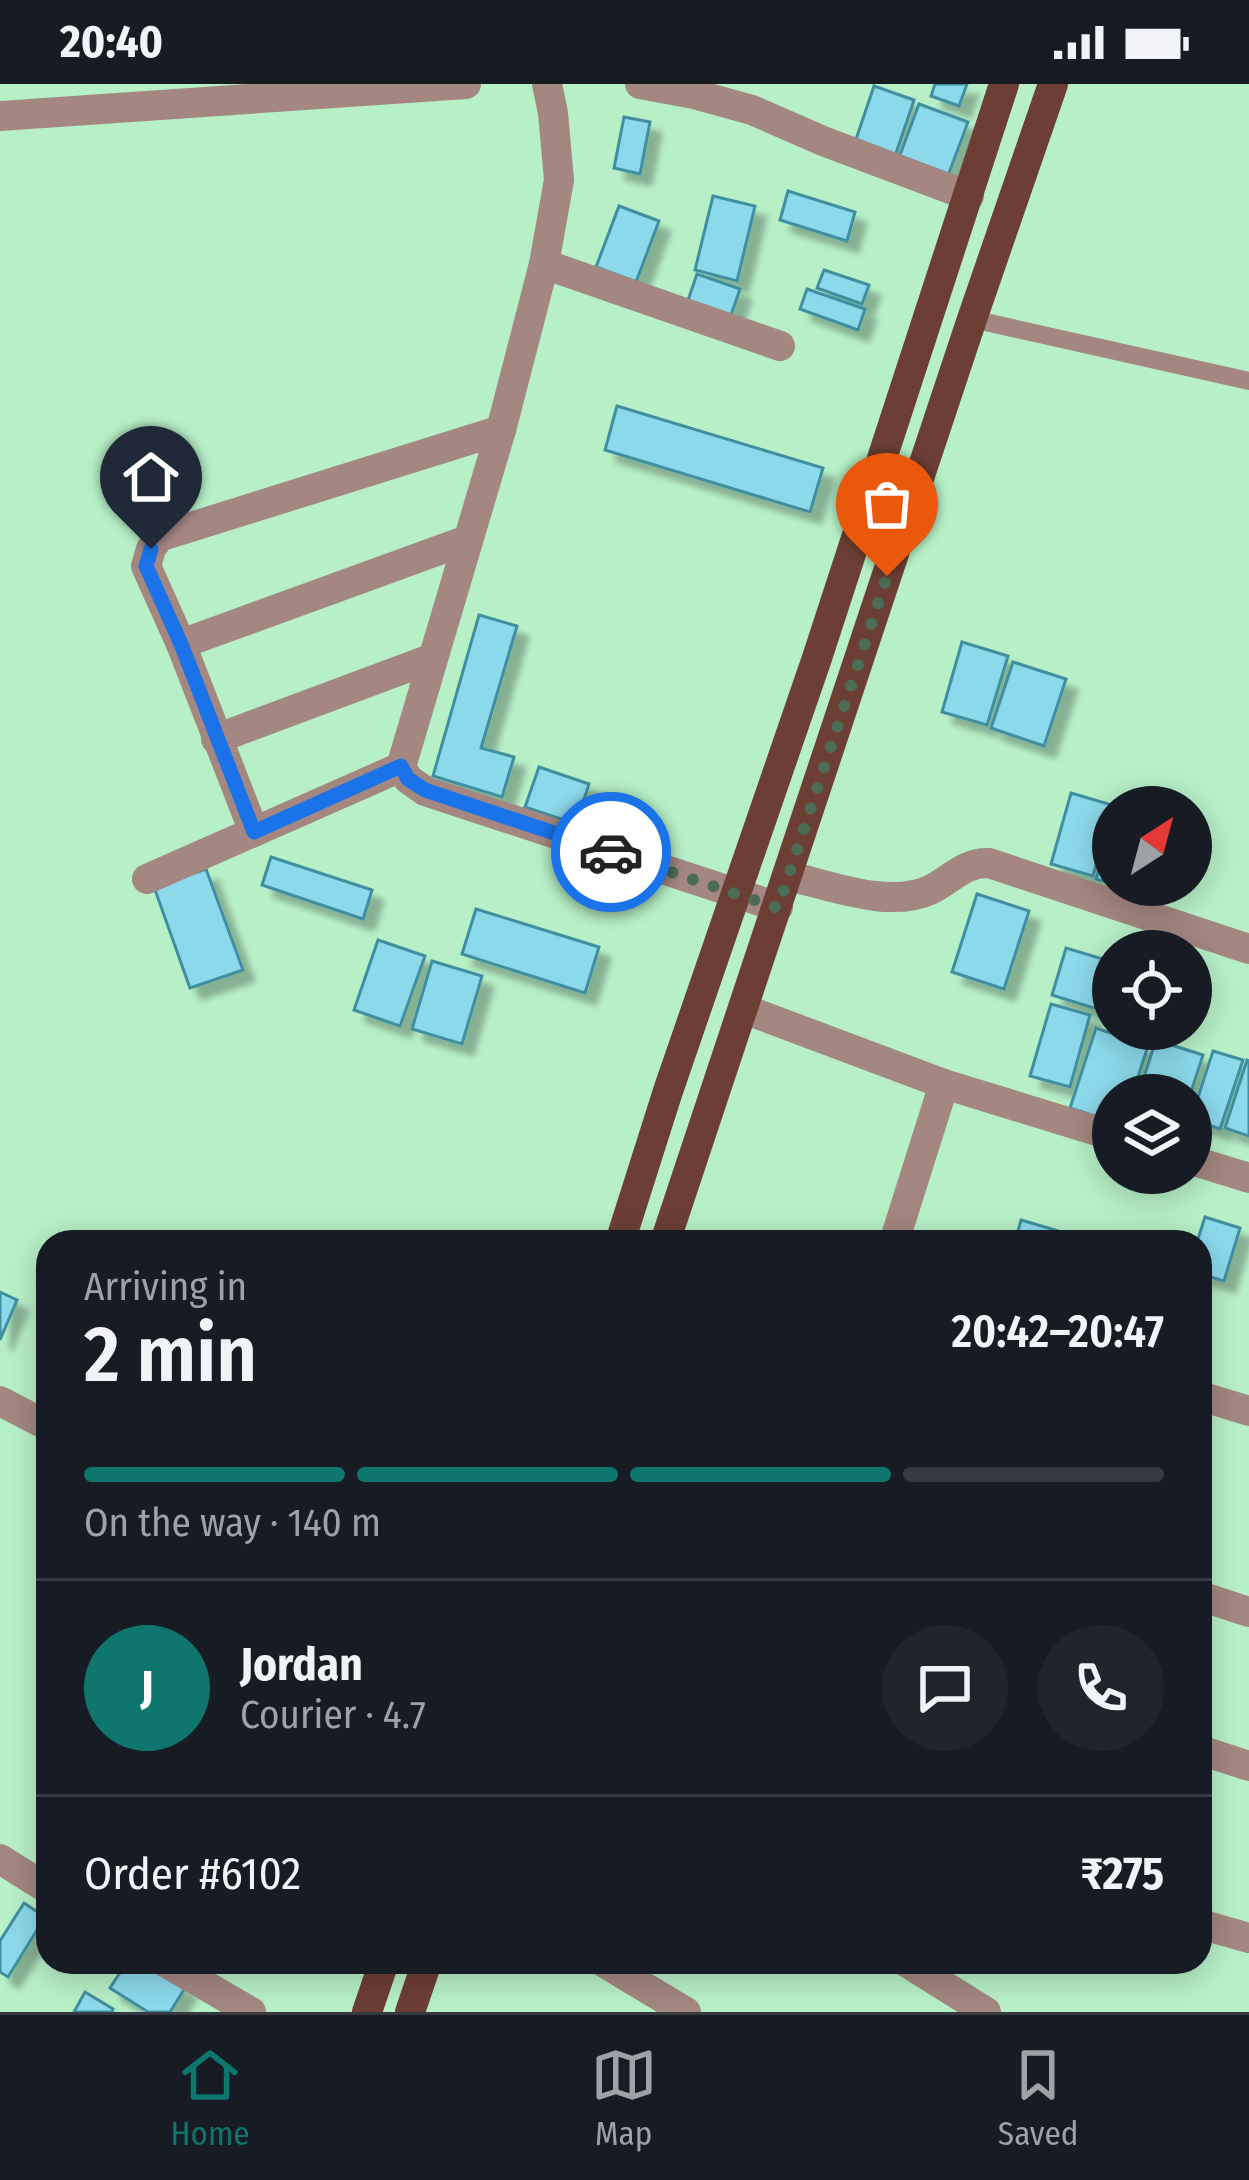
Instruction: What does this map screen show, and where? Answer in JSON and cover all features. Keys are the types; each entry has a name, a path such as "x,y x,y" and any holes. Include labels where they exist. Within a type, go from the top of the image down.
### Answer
{"main road":[{"path":"624,1230 818,658 1004,84"},
{"path":"669,1230 1053,84"},
{"path":"367,2012 380,1974"},
{"path":"410,2012 423,1974"}],"street":[{"path":"0,116 466,84"},
{"path":"547,84 560,180 544,264 501,430 401,766 408,779 425,790 778,908"},
{"path":"640,84 752,110 969,196"},
{"path":"544,264 780,346"},
{"path":"254,832 146,566 151,549 159,537 501,430"},
{"path":"181,644 466,540"},
{"path":"216,739 433,658"},
{"path":"147,879 401,766"},
{"path":"788,876 879,896 906,896 928,890 974,862 989,863 1249,949"},
{"path":"744,1010 944,1084 1092,1130"},
{"path":"898,1230 944,1084"},
{"path":"1212,1167 1249,1178"},
{"path":"1212,1400 1249,1411"},
{"path":"0,1401 36,1420"},
{"path":"1212,1600 1249,1612"},
{"path":"1212,1754 1249,1766"},
{"path":"0,1859 36,1882"},
{"path":"1212,1928 1249,1939"},
{"path":"186,1974 251,2012"},
{"path":"623,1974 686,2012"},
{"path":"926,1974 986,2012"}],"lane":[{"path":"972,319 1249,381"}],"building":[{"path":"935,84 967,84 959,106 931,96"},
{"path":"874,86 914,100 892,165 852,151"},
{"path":"919,104 968,122 946,181 897,163"},
{"path":"624,117 650,122 640,174 614,168"},
{"path":"788,191 855,212 847,241 780,220"},
{"path":"713,196 755,206 737,281 695,270"},
{"path":"619,206 659,221 636,282 596,267"},
{"path":"824,270 869,285 862,304 817,288"},
{"path":"697,274 740,289 729,321 686,306"},
{"path":"807,289 865,309 858,330 800,309"},
{"path":"617,406 823,468 810,512 605,450"},
{"path":"479,615 517,626 481,748 514,757 502,797 433,776"},
{"path":"962,642 1008,656 987,725 942,712"},
{"path":"1013,662 1066,679 1044,746 991,728"},
{"path":"539,767 589,784 576,824 525,807"},
{"path":"1071,793 1092,799 1092,876 1051,864"},
{"path":"271,857 372,890 363,919 262,885"},
{"path":"206,869 243,970 190,988 154,887"},
{"path":"977,894 1029,911 1004,989 952,972"},
{"path":"476,909 599,947 585,993 462,954"},
{"path":"378,940 425,956 400,1026 354,1010"},
{"path":"1066,948 1092,956 1092,1007 1052,995"},
{"path":"432,961 482,976 462,1044 412,1029"},
{"path":"1051,1004 1090,1015 1070,1087 1030,1076"},
{"path":"1092,1040 1092,1050 1147,1050 1139,1074 1092,1074 1092,1115 1070,1108"},
{"path":"1153,1050 1203,1055 1197,1074 1145,1074"},
{"path":"1213,1051 1243,1060 1220,1129 1212,1126 1212,1074 1206,1074"},
{"path":"1249,1061 1249,1136 1225,1128"},
{"path":"1205,1217 1240,1228 1224,1281 1212,1278 1212,1230 1201,1230"},
{"path":"1021,1220 1055,1230 1018,1230"},
{"path":"0,1292 17,1300 0,1340"},
{"path":"24,1903 36,1911 36,1932 8,1977 0,1972 0,1941"},
{"path":"119,1974 163,1974 185,1988 170,2012 148,2012 110,1988"},
{"path":"85,1992 113,2009 112,2012 74,2012"}],"way so far":[{"path":"611,852 778,908 887,576"}],"route":[{"path":"151,549 146,566 254,832 401,766 408,779 425,790 611,852"}]}
